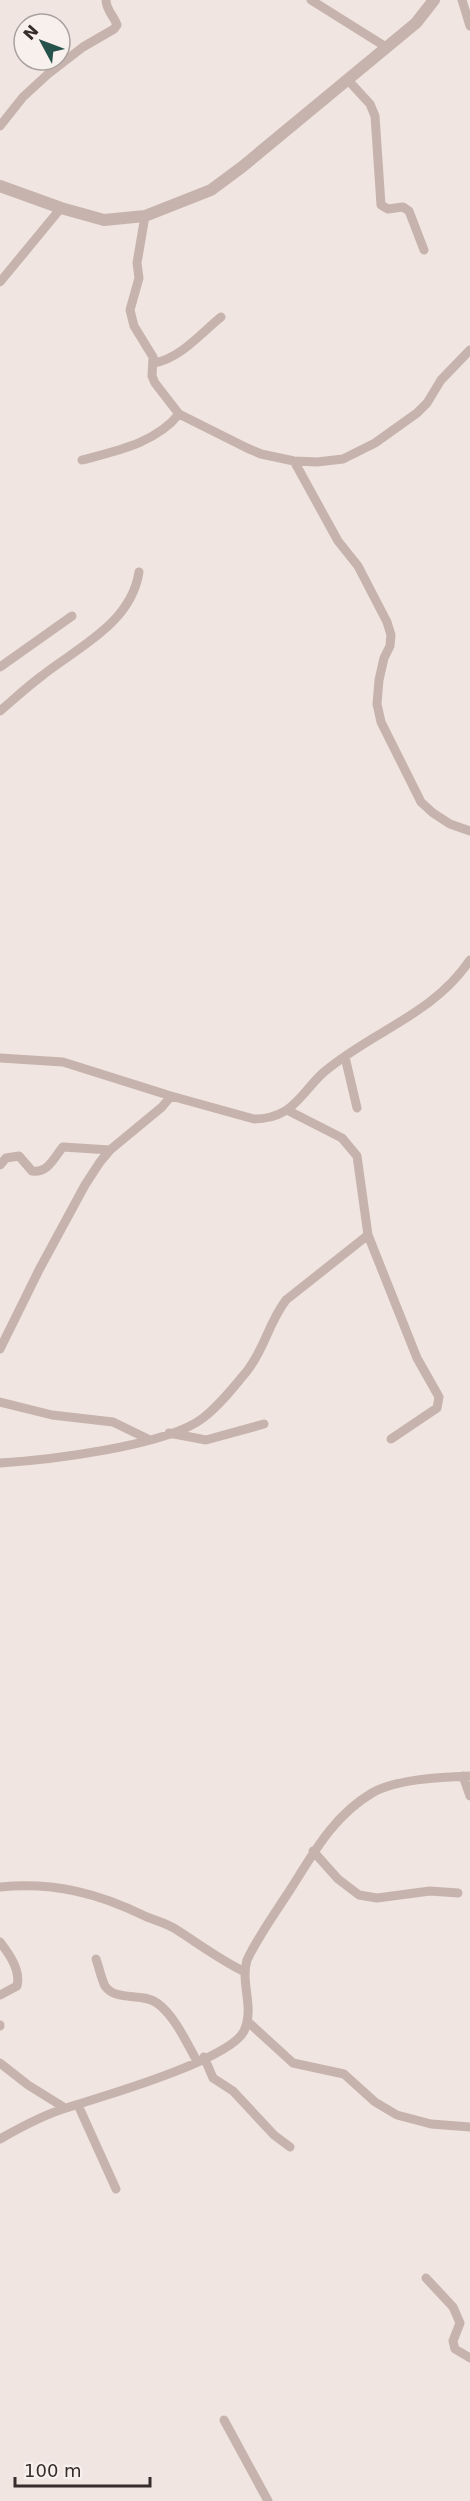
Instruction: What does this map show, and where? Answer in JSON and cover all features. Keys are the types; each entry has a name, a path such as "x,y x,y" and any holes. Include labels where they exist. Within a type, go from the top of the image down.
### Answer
{"street":[{"path":"0,126 23,98 48,74 83,47 114,29 117,25 106,6 106,0"},
{"path":"311,0 386,47"},
{"path":"0,186 61,208 104,220 145,216 210,190 242,167 416,23 434,0"},
{"path":"462,0 470,26"},
{"path":"347,79 369,104 375,116 381,205 388,209 403,207 409,211 424,250"},
{"path":"0,282 61,208"},
{"path":"145,216 137,262 139,278 130,310 134,326 151,351 154,363 152,376 155,383 179,414 261,454 294,461 317,462 343,459 375,443 417,413 427,403 441,380 470,350"},
{"path":"154,363 164,361 184,348 221,317"},
{"path":"82,460 126,448 145,439 171,424 179,414"},
{"path":"294,461 338,541 358,566 387,622 391,634 390,646 379,680 377,704 381,722 421,802 450,824 470,831"},
{"path":"0,711 41,676 102,632 130,601 137,586 139,572"},
{"path":"0,667 72,616"},
{"path":"0,1058 63,1062 171,1096 254,1119 265,1119 287,1110 324,1072 436,999 470,960"},
{"path":"345,1057 357,1108"},
{"path":"0,1348 85,1185 110,1150 162,1107 171,1096"},
{"path":"287,1110 342,1138 357,1156 368,1235 417,1358 439,1397 437,1408 391,1439"},
{"path":"0,1165 6,1158 19,1156 32,1171 39,1172 47,1167 63,1147 110,1150"},
{"path":"0,1463 39,1460 150,1440 204,1418 255,1360 277,1312 286,1300 368,1235"},
{"path":"0,1402 52,1415 113,1422 150,1440"},
{"path":"169,1434 206,1440 264,1424"},
{"path":"2,2136 64,2108 161,2077 237,2041 247,2021 249,2002 243,1971 255,1944 314,1851 343,1815 372,1793 401,1783 466,1776 470,1796"},
{"path":"314,1851 338,1879 359,1895 377,1898 430,1891 458,1893"},
{"path":"0,1887 22,1885 62,1888 112,1900 175,1929 221,1960 243,1971"},
{"path":"0,1942 14,1963 19,1979 17,1986 0,1995"},
{"path":"96,1959 103,1981 110,1991 117,1994 144,1996 155,2001 165,2010 213,2078 233,2091 267,2128 290,2147"},
{"path":"247,2021 293,2063 344,2074 375,2102 397,2115 431,2124 470,2127"},
{"path":"0,2063 28,2085 64,2108"},
{"path":"78,2105 116,2189"},
{"path":"426,2278 453,2307 460,2323 453,2341 455,2349 470,2358"},
{"path":"224,2420 268,2501"}]}
